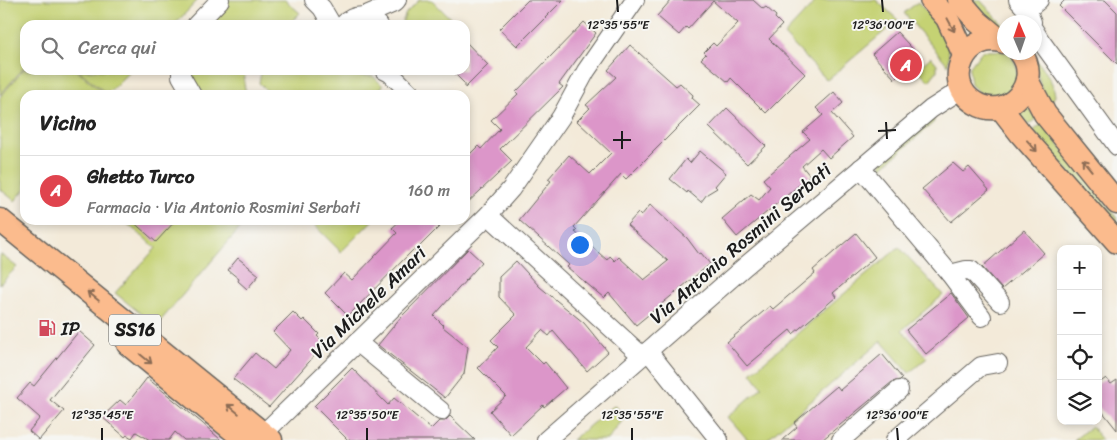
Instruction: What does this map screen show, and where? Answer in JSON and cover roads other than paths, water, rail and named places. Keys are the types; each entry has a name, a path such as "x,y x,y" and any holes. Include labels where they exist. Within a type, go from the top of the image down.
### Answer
{"main road":[{"path":"931,0 947,18 964,55"},
{"path":"959,0 977,22 997,37"},
{"path":"997,43 984,41 970,48 964,55 958,72 962,89 967,97 983,107 992,109 1010,104 1024,90 1027,80 1026,63 1023,60"},
{"path":"1027,80 1045,114 1117,203"},
{"path":"1001,108 1021,134 1117,242"},
{"name":"SS16","path":"0,220 260,438"},
{"name":"SS16","path":"0,239 260,438"}],"street":[{"path":"201,20 220,0"},
{"name":"Via Michele Amari","path":"260,438 512,189 561,117 586,71 635,0"},
{"path":"361,20 396,2"},
{"path":"388,20 396,2"},
{"path":"318,4 357,20"},
{"path":"318,4 329,20"},
{"path":"1042,43 1117,146"},
{"path":"181,75 189,90"},
{"path":"392,75 407,90"},
{"name":"Via Antonio Rosmini Serbati","path":"546,440 931,108 962,89"},
{"name":"Via Antonio Rosmini Serbati","path":"861,168 950,274 982,317"},
{"path":"488,214 645,353"},
{"path":"950,274 972,270 1000,302"},
{"path":"357,342 441,411"},
{"name":"Via Antonio Rosmini Serbati","path":"645,353 719,440"},
{"path":"895,440 981,366 998,363"},
{"path":"841,440 900,390"}],"place":[{"name":"Ghetto Turco","path":"906,65"},
{"name":"IP","path":"47,328"}]}
